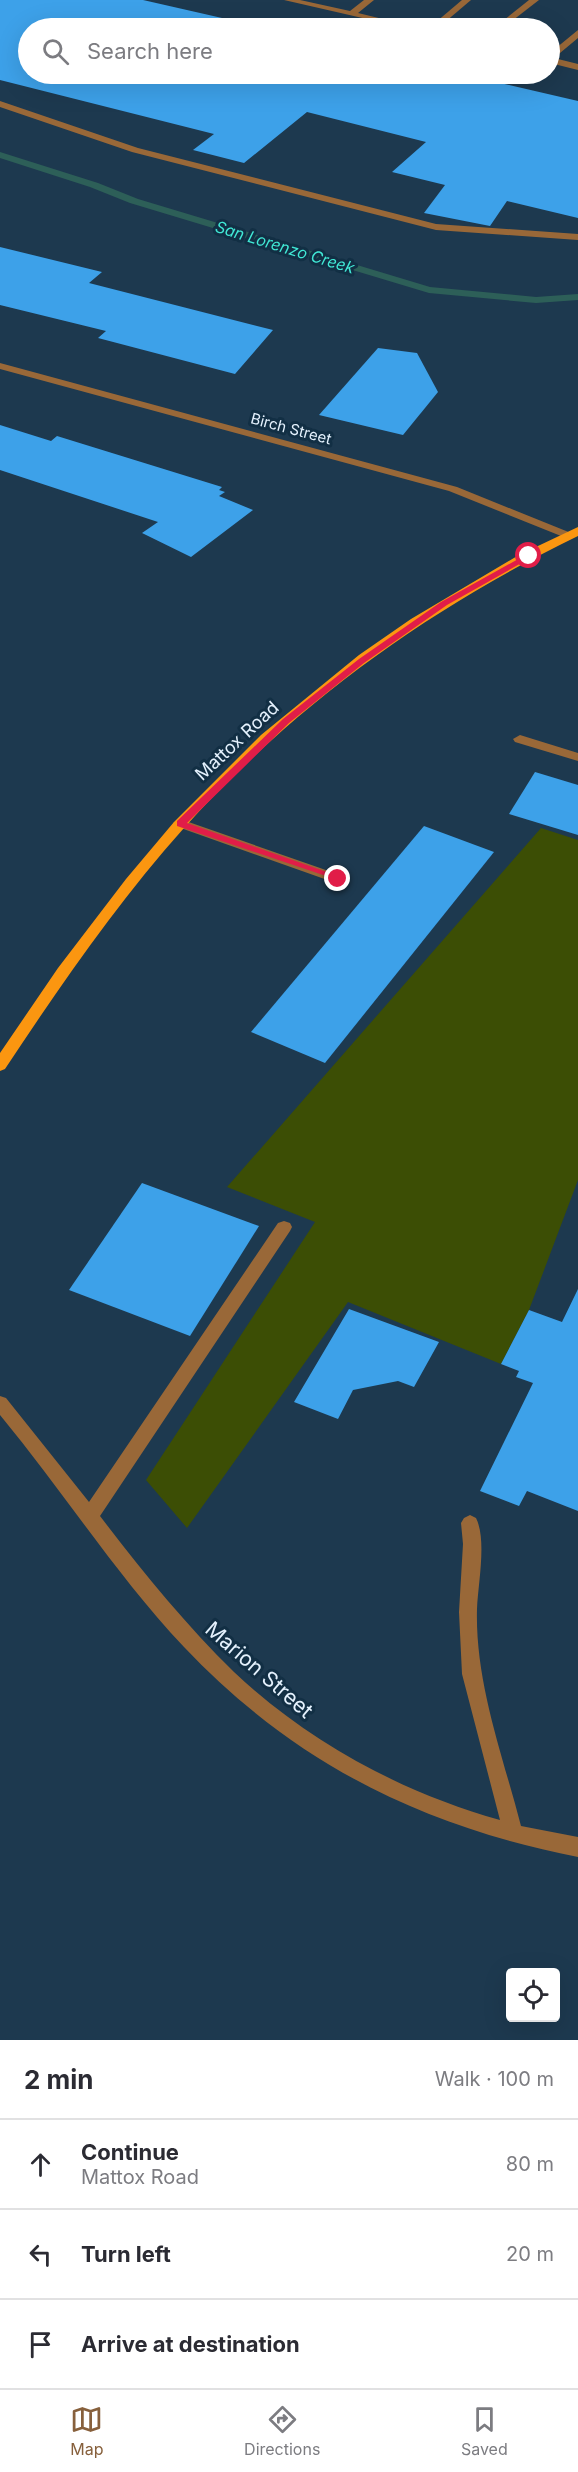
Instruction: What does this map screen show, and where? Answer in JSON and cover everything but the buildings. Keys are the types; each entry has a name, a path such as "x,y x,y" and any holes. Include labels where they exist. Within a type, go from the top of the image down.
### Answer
{"main road":[{"name":"Mattox Road","path":"0,1065 92,931 180,824 286,721 362,661 444,604 574,533"}],"street":[{"path":"288,0 370,18"},
{"path":"351,14 370,0"},
{"path":"445,18 467,0"},
{"path":"511,18 535,0"},
{"path":"560,49 578,33"},
{"path":"560,62 578,67"},
{"path":"0,104 135,150 436,227 578,237"},
{"name":"Birch Street","path":"0,366 453,489 574,533"},
{"path":"520,739 578,757"},
{"path":"180,824 338,879"},
{"path":"90,1516 284,1227"},
{"name":"Marion Street","path":"0,1403 190,1641 276,1718 319,1749 366,1776 430,1806 513,1833 578,1847"},
{"path":"470,1523 472,1544 468,1612 472,1674 513,1833"}],"green space":[{"path":"541,828 578,840 578,1180 529,1310 501,1364 348,1302 187,1528 146,1480 315,1222 227,1187"}],"waterway":[{"name":"San Lorenzo Creek","path":"0,155 94,185 134,201 429,290 536,300 578,297"}],"route":[{"path":"338,879 180,824 250,753 286,721 362,661 444,604 529,556"}]}
